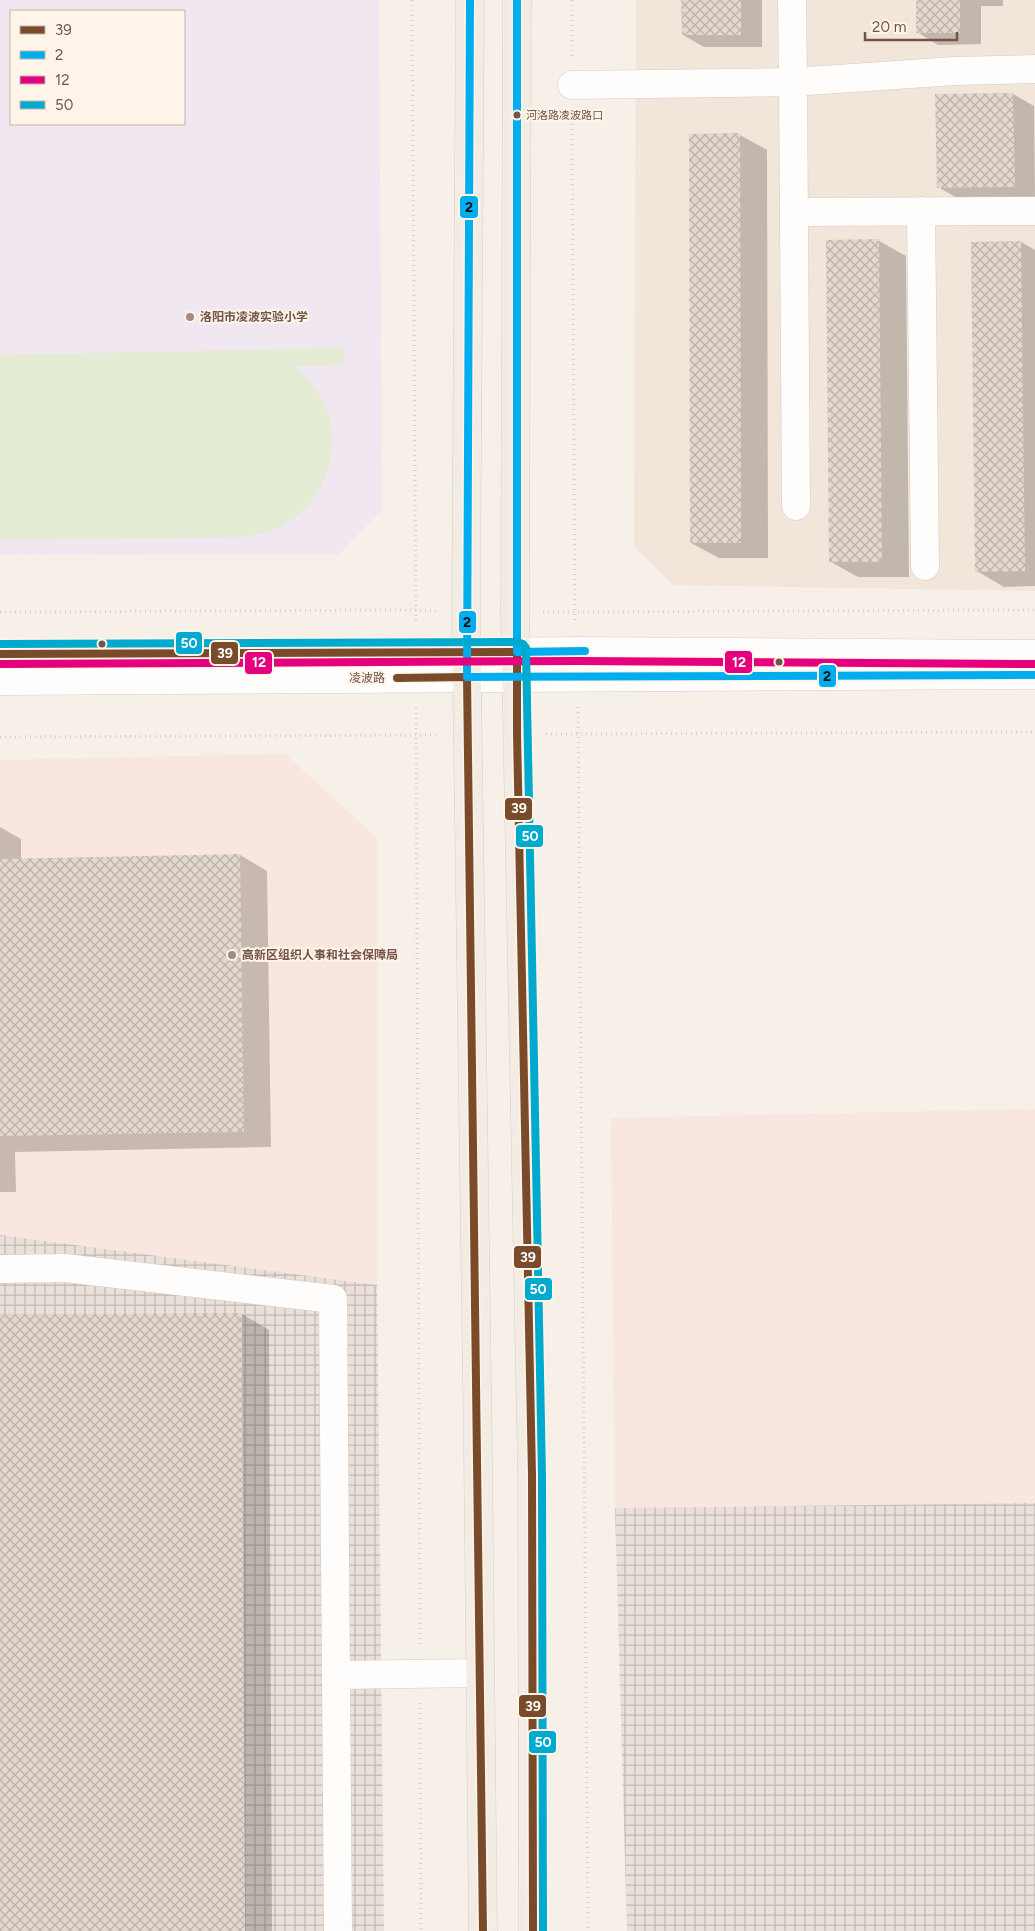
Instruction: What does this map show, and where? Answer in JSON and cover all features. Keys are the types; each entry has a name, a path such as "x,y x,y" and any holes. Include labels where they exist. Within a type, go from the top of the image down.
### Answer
{"main road":[{"path":"470,0 467,665 483,1931"},
{"path":"517,0 517,734 532,1475 533,1931"}],"street":[{"path":"792,0 796,506"},
{"path":"572,85 792,82 955,70 1035,69"},
{"path":"794,212 1035,210"},
{"path":"921,211 925,566"},
{"name":"凌波路","path":"0,654 416,665 578,664 1035,654"},
{"name":"凌波路","path":"578,664 1035,675"},
{"name":"凌波路","path":"0,681 416,665"},
{"path":"0,1269 65,1268 333,1299 338,1931"},
{"path":"336,1675 480,1674"}],"path":[{"path":"412,0 421,1931"},
{"path":"572,0 574,612 578,664 588,1931"}],"shaded area":[{"name":"洛阳市凌波实验小学","path":"0,0 379,0 382,510 339,554 0,555"},
{"path":"636,0 1035,0 1035,591 674,585 634,547"},
{"path":"285,754 377,838 377,1285 0,1235 0,760"},
{"path":"1035,1109 1035,1503 615,1508 611,1118"},
{"path":"0,1235 377,1285 384,1931 0,1931"},
{"path":"1035,1503 1035,1931 627,1931 615,1508"}],"green space":[{"path":"344,348 344,365 294,366 310,382 323,401 332,435 331,453 328,470 312,501 300,514 280,527 245,537 0,540 0,355"}],"building":[{"path":"681,0 741,0 741,35 682,35"},
{"path":"916,0 960,0 960,33 916,33"},
{"path":"1013,93 1015,187 937,188 935,94"},
{"path":"740,133 741,543 690,543 689,134"},
{"path":"879,239 882,562 829,562 826,240"},
{"path":"1021,241 1025,571 975,572 971,242"},
{"path":"240,854 244,1132 0,1136 0,859"},
{"path":"242,1313 245,1931 0,1931 0,1315"}],"transit line":[{"name":"2","path":"470,0 467,677 1035,675"},
{"name":"2","path":"517,0 517,652 585,651"},
{"name":"50","path":"0,644 517,642 523,644 526,648 542,1475 543,1931"},
{"name":"39","path":"0,654 517,652 532,1475 533,1931"},
{"name":"12","path":"0,664 578,661 1035,664"},
{"name":"39","path":"397,678 467,677 483,1931"}],"place":[{"name":"河洛路凌波路口","path":"517,115"},
{"name":"洛阳市凌波实验小学","path":"190,317"},
{"name":"高新区组织人事和社会保障局","path":"232,955"}]}
